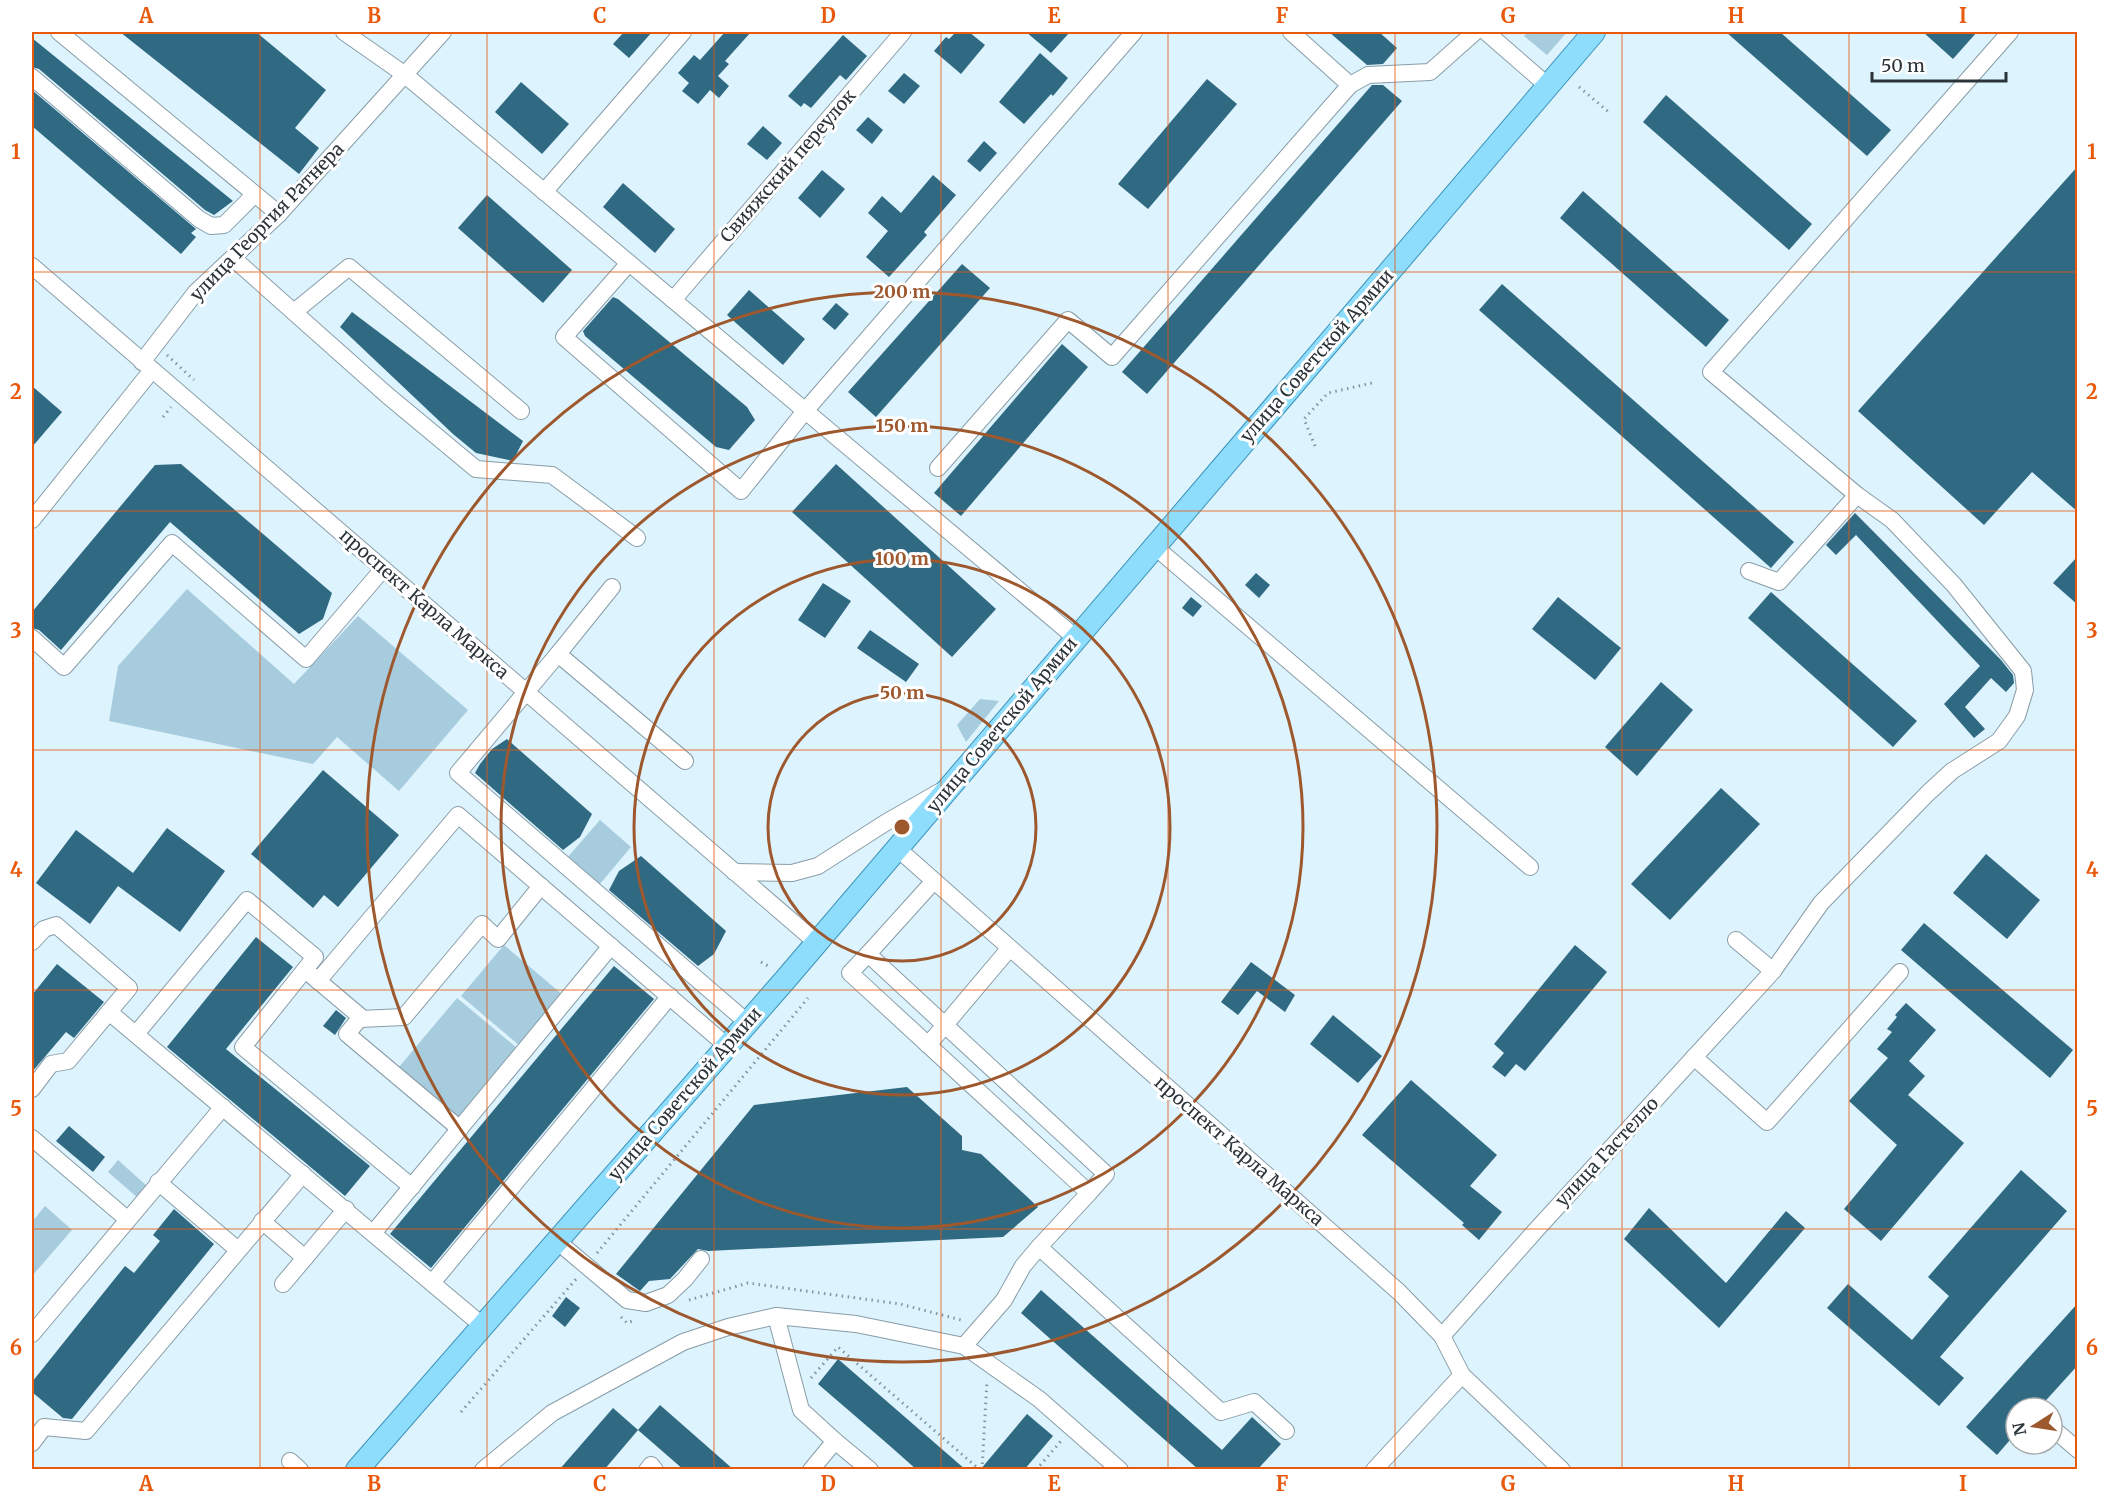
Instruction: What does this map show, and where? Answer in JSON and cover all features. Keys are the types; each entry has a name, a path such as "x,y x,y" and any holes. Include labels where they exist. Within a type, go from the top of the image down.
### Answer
{"main road":[{"name":"улица Советской Армии","path":"357,1470 748,1023 1594,32"}],"street":[{"path":"59,32 279,214"},
{"path":"344,32 404,74 1076,638"},
{"name":"улица Георгия Ратнера","path":"32,520 147,366 156,345 196,292 279,214 443,32"},
{"path":"544,192 682,32"},
{"name":"Свияжский переулок","path":"673,300 903,32"},
{"path":"629,263 564,338 741,490 805,411 1134,32"},
{"path":"1291,32 1350,85"},
{"path":"938,468 1068,320 1112,357 1350,85 1368,75 1430,72 1475,32"},
{"path":"1749,571 1779,582 1857,495 1711,372 2010,32"},
{"path":"1492,33 1548,86"},
{"path":"32,77 199,219 211,226 224,225 255,194"},
{"path":"233,258 387,395 476,469 552,475 637,538"},
{"name":"проспект Карла Маркса","path":"32,266 816,942"},
{"path":"294,312 349,267 521,411"},
{"name":"улица Гастелло","path":"1442,1335 1773,971 1821,903 1952,771 1999,741 2017,716 2025,690 2023,671 1954,585 1892,520 1857,495"},
{"path":"32,638 64,667 172,543 306,659 383,569"},
{"path":"1154,546 1530,867"},
{"path":"612,587 527,693 458,773 748,1023"},
{"path":"558,654 685,761"},
{"path":"735,872 792,873 818,866 885,823 950,786"},
{"path":"318,981 458,815 727,1046"},
{"name":"проспект Карла Маркса","path":"897,848 1399,1292 1442,1335 1461,1375 1562,1470"},
{"path":"933,882 850,973 1089,1192"},
{"path":"460,1130 347,1034 360,1019 404,1017 482,924 498,939 542,886 543,888"},
{"path":"136,1034 247,900 315,957 243,1047 412,1187"},
{"path":"32,942 44,929 56,925 129,988 68,1061 51,1064 32,1089"},
{"path":"1736,940 1773,971"},
{"path":"374,1233 611,946"},
{"path":"928,1045 1009,949"},
{"path":"868,954 1106,1174 1023,1266 1004,1300 964,1346"},
{"path":"305,970 361,1017 360,1019"},
{"path":"1694,1057 1767,1122 1900,972"},
{"path":"432,1282 670,996"},
{"path":"109,1012 483,1326"},
{"path":"32,1334 223,1107"},
{"path":"32,1139 127,1220"},
{"path":"32,1443 44,1427 86,1431 303,1174"},
{"path":"159,1182 238,1250"},
{"path":"283,1284 346,1209"},
{"path":"262,1221 305,1258"},
{"path":"557,1241 627,1300 646,1303 668,1295 701,1259"},
{"path":"1039,1247 1221,1412 1254,1402 1286,1431"},
{"path":"776,1316 801,1410 870,1470"},
{"path":"483,1470 552,1413 654,1357 683,1342 728,1327 776,1316 856,1324 964,1346 1039,1399 1120,1470"},
{"path":"1374,1470 1461,1375"},
{"path":"2064,1439 2078,1450"},
{"path":"811,1470 835,1441"},
{"path":"647,1470 651,1465 655,1470"}],"path":[{"path":"1579,87 1611,114"},
{"path":"156,345 194,380"},
{"path":"1315,446 1304,419 1328,393 1372,383"},
{"path":"163,417 172,406"},
{"path":"761,962 774,971"},
{"path":"461,1412 586,1266 808,998"},
{"path":"686,1300 748,1283 900,1304 982,1326"},
{"path":"619,1316 627,1323 637,1319"},
{"path":"805,1385 838,1347 981,1470"},
{"path":"981,1470 988,1362"},
{"path":"1036,1470 1073,1428"}],"shaded area":[{"path":"1528,32 1567,32 1547,55 1524,36"},
{"path":"187,589 294,684 358,616 468,710 399,791 337,737 313,764 109,721 118,666"},
{"path":"980,699 999,701 966,742 957,725"},
{"path":"600,820 631,847 599,885 567,858"},
{"path":"504,945 563,995 520,1046 461,996"},
{"path":"457,998 517,1048 459,1117 399,1067"},
{"path":"118,1160 148,1187 138,1198 108,1172"},
{"path":"45,1206 72,1230 32,1276 32,1222"}],"building":[{"path":"120,32 256,32 326,90 295,128 319,148 299,174"},
{"path":"624,32 652,32 629,58 613,44"},
{"path":"725,32 751,32 725,61 729,64 718,76 729,86 719,98 710,90 698,104 682,91 689,83 678,73 694,55 700,60"},
{"path":"956,32 969,32 985,45 961,74 934,51 946,37 949,39"},
{"path":"1026,32 1070,32 1051,53"},
{"path":"1329,32 1379,32 1397,48 1383,64 1367,65"},
{"path":"1726,32 1780,32 1891,130 1867,156"},
{"path":"1923,32 1977,32 1953,59"},
{"path":"843,35 867,56 846,80 840,75 811,108 804,103 801,107 788,96"},
{"path":"32,38 233,201 214,215 205,210 39,69 32,67"},
{"path":"1040,53 1068,78 1024,124 999,102"},
{"path":"904,73 920,86 904,104 888,91"},
{"path":"1207,79 1237,104 1148,209 1118,184"},
{"path":"521,82 569,124 542,154 495,112"},
{"path":"1372,85 1383,85 1402,101 1147,394 1122,372"},
{"path":"32,90 196,229 191,233 196,237 181,254 32,126"},
{"path":"1666,95 1812,224 1789,250 1643,122"},
{"path":"868,117 883,130 872,144 856,130"},
{"path":"763,126 782,143 767,160 747,144"},
{"path":"984,141 997,153 980,172 967,161"},
{"path":"2078,166 2078,512 2032,472 1984,525 1858,411"},
{"path":"822,170 845,189 820,218 798,198"},
{"path":"933,175 956,195 924,232 927,235 889,277 866,257 888,231 868,213 882,196 901,213"},
{"path":"623,183 675,229 655,253 603,207"},
{"path":"1583,191 1729,320 1706,347 1560,218"},
{"path":"487,195 572,270 543,303 458,228"},
{"path":"962,264 990,288 876,417 848,392"},
{"path":"1502,284 1794,542 1771,568 1479,310"},
{"path":"749,290 805,339 783,365 727,315"},
{"path":"613,297 747,407 755,420 729,450 716,447 585,336 583,331"},
{"path":"836,303 849,314 835,330 822,319"},
{"path":"352,312 523,441 513,461 476,453 453,434 340,327"},
{"path":"1062,344 1088,367 961,516 934,493"},
{"path":"32,386 62,412 32,447"},
{"path":"181,464 332,593 323,619 299,634 170,522 61,650 39,630 32,628 32,612 155,465"},
{"path":"836,464 996,609 952,657 792,512"},
{"path":"1855,513 2001,660 2013,675 2014,683 2006,692 1991,678 1965,707 1985,729 1974,738 1944,704 1980,666 1856,535 1836,555 1826,545"},
{"path":"2078,556 2078,605 2053,583"},
{"path":"1256,573 1270,585 1259,598 1245,585"},
{"path":"823,583 851,601 825,638 798,620"},
{"path":"1771,592 1917,721 1893,747 1748,618"},
{"path":"1191,597 1202,606 1193,617 1182,608"},
{"path":"1558,597 1621,648 1595,680 1532,629"},
{"path":"870,630 919,664 906,682 857,648"},
{"path":"1661,682 1693,710 1637,776 1605,747"},
{"path":"507,739 592,814 580,837 563,850 475,773 492,749"},
{"path":"323,770 399,835 338,907 324,895 313,908 251,854"},
{"path":"1721,788 1760,824 1670,920 1631,884"},
{"path":"167,828 225,871 180,932 118,886 90,924 36,883 76,830 133,873"},
{"path":"1986,854 2040,900 2007,939 1953,893"},
{"path":"641,856 726,931 714,954 698,966 609,890 619,871"},
{"path":"1924,923 2073,1050 2050,1078 1901,950"},
{"path":"256,937 293,967 226,1049 370,1166 345,1196 167,1047"},
{"path":"1575,945 1607,972 1525,1071 1516,1064 1505,1077 1492,1067 1504,1053 1494,1044"},
{"path":"1251,962 1295,995 1285,1012 1257,991 1238,1015 1221,1002"},
{"path":"57,964 104,1002 74,1038 66,1032 32,1072 32,995"},
{"path":"614,966 654,999 431,1268 390,1234"},
{"path":"1906,1003 1936,1030 1909,1061 1925,1076 1908,1095 1964,1143 1881,1241 1844,1209 1897,1145 1849,1101 1888,1058 1877,1049 1892,1032 1887,1029 1897,1017 1895,1015"},
{"path":"336,1010 346,1018 335,1035 323,1026"},
{"path":"1333,1015 1382,1056 1358,1083 1310,1044"},
{"path":"1411,1080 1497,1155 1470,1186 1502,1212 1479,1240 1462,1225 1464,1223 1362,1135"},
{"path":"907,1087 962,1136 962,1150 981,1154 1038,1207 1003,1237 708,1251 698,1249 670,1279 649,1281 640,1291 616,1274 754,1105"},
{"path":"69,1126 105,1157 93,1172 56,1141"},
{"path":"2021,1170 2067,1211 1940,1357 1964,1378 1939,1406 1827,1308 1848,1284 1912,1340 1949,1296 1928,1277"},
{"path":"1649,1208 1726,1283 1786,1211 1805,1228 1719,1328 1624,1239"},
{"path":"174,1209 214,1244 72,1419 63,1418 32,1392 32,1382 125,1266 134,1273 160,1241 153,1235"},
{"path":"1041,1290 1222,1450 1252,1417 1281,1444 1257,1470 1199,1470 1021,1313"},
{"path":"566,1297 580,1308 565,1327 552,1316"},
{"path":"2078,1303 2078,1365 2050,1396 2004,1396 2004,1447 1997,1455 1966,1427"},
{"path":"838,1359 966,1470 917,1470 818,1384"},
{"path":"660,1405 734,1470 684,1470 638,1430"},
{"path":"613,1408 638,1430 604,1470 559,1470"},
{"path":"1027,1414 1053,1436 1024,1470 980,1470"}]}
